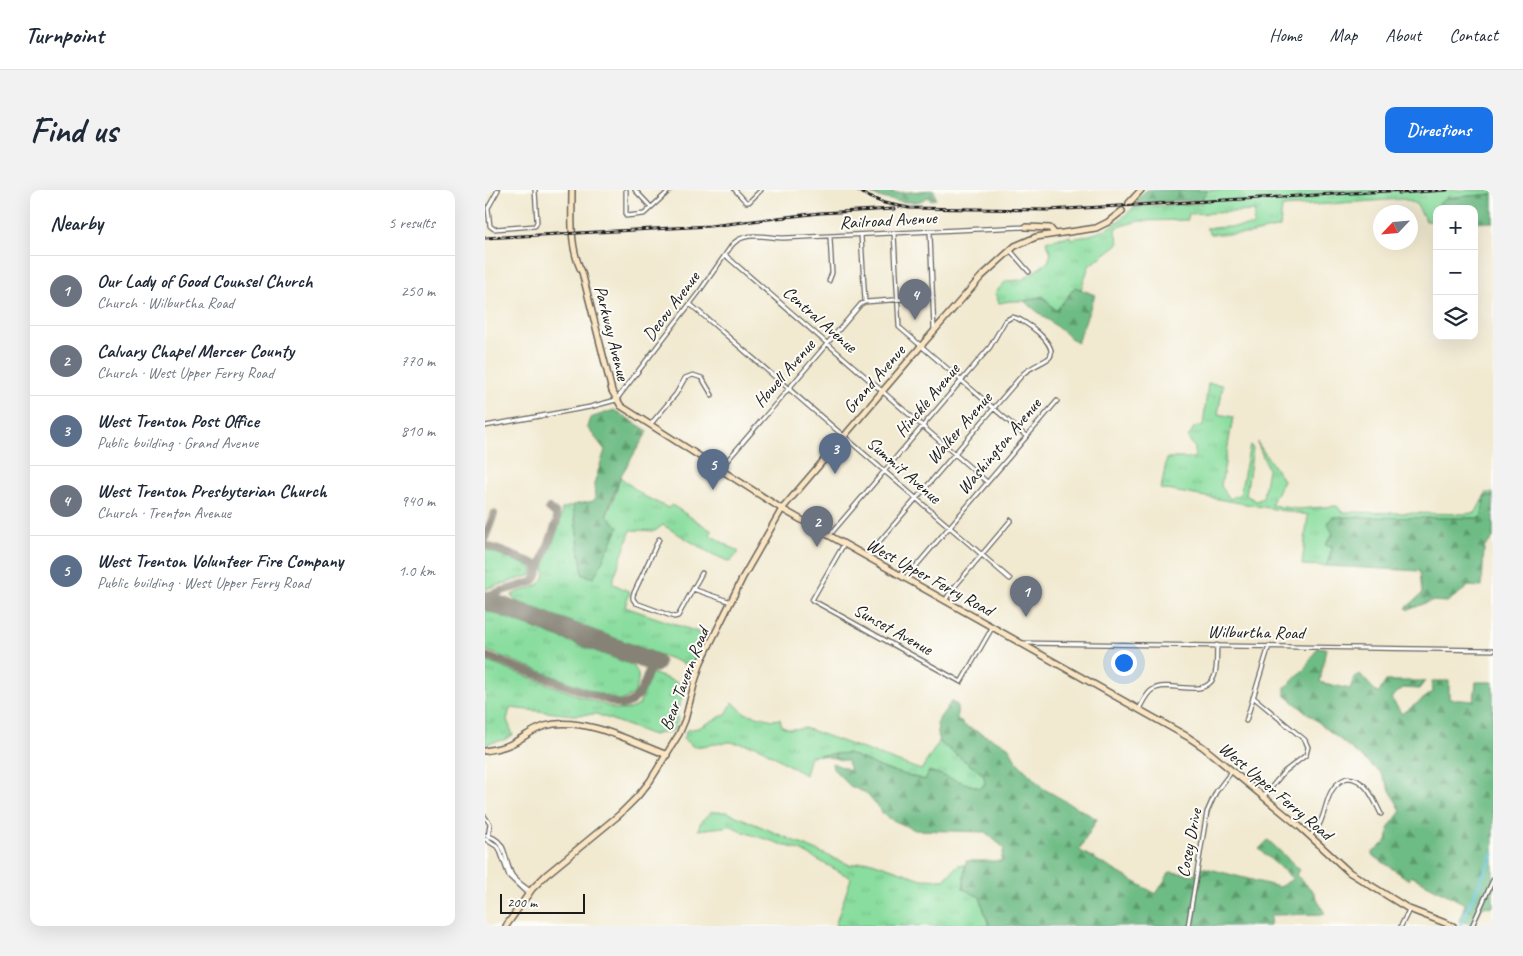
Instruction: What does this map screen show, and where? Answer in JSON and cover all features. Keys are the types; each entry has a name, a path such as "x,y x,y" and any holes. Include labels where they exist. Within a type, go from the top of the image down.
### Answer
{"main road":[{"name":"Parkway Avenue","path":"572,190 573,239 612,392 616,400"},
{"path":"1129,203 1141,190"},
{"name":"Grand Avenue","path":"782,509 934,330 981,277 1010,249 1034,238 1096,228 1108,222 1122,211"},
{"path":"1026,227 1051,228 1055,234"},
{"name":"West Upper Ferry Road","path":"616,400 621,406 782,509 1195,741 1310,836 1349,872 1409,909 1451,926"},
{"name":"Bear Tavern Road","path":"506,926 529,893 553,868 628,807 661,765 683,726 701,662 731,602 782,509"},
{"path":"485,751 509,745 541,728 566,723 587,726 667,755"},
{"path":"654,750 660,756 661,765"}],"street":[{"path":"498,190 488,208 490,226 494,229 535,226 537,222 535,190"},
{"path":"627,190 626,216 644,214 670,190"},
{"path":"635,190 651,207"},
{"path":"735,190 746,202 749,202 761,190"},
{"name":"Railroad Avenue","path":"752,236 784,238 1026,227"},
{"path":"929,232 934,330"},
{"path":"894,233 899,327 1026,436"},
{"path":"861,235 865,302 933,297"},
{"name":"Decou Avenue","path":"616,400 737,240 752,236"},
{"path":"829,281 832,273 830,236"},
{"path":"1010,249 1029,272"},
{"name":"Central Avenue","path":"725,256 987,482"},
{"name":"Howell Avenue","path":"720,469 861,304 865,302"},
{"name":"Summit Avenue","path":"690,304 1009,579"},
{"name":"Hinckle Avenue","path":"829,536 991,347 1007,319 1015,317 1027,324"},
{"name":"Walker Avenue","path":"867,557 1023,374 1032,366 1046,360 1051,354 1051,349 1047,343 1027,324"},
{"path":"650,425 676,394 687,376 693,375 702,378 712,395"},
{"path":"485,426 590,407 616,400"},
{"name":"Washington Avenue","path":"905,579 1057,401"},
{"path":"945,601 951,591 1011,520"},
{"path":"659,539 633,595 633,599 637,604 674,617 681,614 702,573"},
{"name":"Sunset Avenue","path":"844,544 812,600 961,682 992,628"},
{"path":"693,589 731,602"},
{"name":"Wilburtha Road","path":"1019,643 1493,650"},
{"path":"1036,643 1038,653"},
{"path":"1038,653 1042,643"},
{"path":"1139,710 1148,694 1157,688 1203,687 1211,682 1215,675 1217,645"},
{"path":"1246,721 1269,646"},
{"path":"1203,687 1205,693"},
{"path":"1253,696 1305,740 1308,747 1306,755 1284,772 1264,797"},
{"name":"Cosey Drive","path":"1188,926 1207,812 1216,792 1232,771"},
{"path":"1310,836 1320,823 1330,793 1341,781 1347,778 1356,780 1365,787 1381,814"},
{"path":"485,817 490,824 487,837 499,842 504,848 509,869 529,893"},
{"path":"1473,926 1493,880"},
{"path":"1401,926 1409,909"}],"green space":[{"path":"865,190 887,190 896,193 934,190 936,199 931,200 927,197 917,202 897,201 875,196"},
{"path":"1147,190 1207,190 1206,194 1203,195 1203,200 1132,203"},
{"path":"1207,190 1493,190 1493,194 1447,198 1437,205 1433,205 1433,221 1426,221 1418,205 1403,199 1282,207 1280,227 1249,234 1211,234 1206,228 1253,226 1255,211 1189,214 1188,220 1138,221 1115,228 1119,243 1089,266 1081,289 1075,287 1056,311 1043,296 1024,301 999,303 995,293 1006,281 1022,280 1048,262 1051,253 1046,241 1070,236 1071,239 1098,232 1112,225 1134,207 1203,203 1203,194 1206,194"},
{"path":"1493,194 1493,222 1478,222 1478,205 1437,205 1447,198"},
{"path":"1075,287 1095,295 1077,343 1024,301 1043,296 1056,311"},
{"path":"1208,383 1223,385 1218,414 1233,417 1221,486 1230,499 1240,494 1250,445 1253,448 1246,495 1256,501 1263,498 1268,469 1257,442 1283,480 1271,505 1297,509 1337,506 1342,512 1466,514 1476,512 1486,493 1493,493 1493,496 1485,496 1482,518 1332,517 1333,533 1325,545 1333,546 1326,566 1302,565 1308,515 1161,489 1167,458 1195,458 1195,448 1188,438 1194,427 1203,426"},
{"path":"614,410 648,431 620,477 606,515 619,527 594,578 583,575 573,505 595,499 594,484 605,450 587,427 590,418"},
{"path":"620,477 644,496 668,508 672,505 712,531 710,535 739,552 730,562 710,553 663,525 655,531 631,530 612,583 630,592 625,607 709,636 693,667 516,601 513,598 512,595 535,587 543,579 545,560 558,529 562,509 573,505 583,575 615,495"},
{"path":"1485,496 1493,496 1493,538 1484,548 1482,587 1469,586 1447,602 1431,601 1408,610 1406,608 1422,594 1420,571 1326,566 1333,546 1325,545 1333,534 1328,524 1332,517 1481,518"},
{"path":"485,549 529,566 533,571 532,575 485,589"},
{"path":"485,610 632,665 638,675 634,694 623,700 616,700 485,650"},
{"path":"1318,647 1326,648 1320,682 1350,689 1354,677 1360,674 1378,694 1386,681 1425,681 1419,689 1403,688 1391,698 1402,714 1433,692 1432,681 1449,681 1449,699 1474,701 1476,682 1493,682 1493,907 1482,906 1475,925 1459,921 1465,904 1411,876 1409,880 1371,854 1387,841 1389,827 1401,811 1381,773 1285,695 1285,688 1305,668"},
{"path":"485,661 618,710 630,709 639,705 652,673 687,686 676,713 678,720 674,730 653,735 596,714 573,715 510,708 507,720 513,735 504,740 485,744"},
{"path":"733,702 744,713 773,720 780,719 782,726 790,729 805,728 921,770 939,742 984,775 985,785 979,788 929,771 925,780 885,769 848,753 810,756 805,775 757,746 730,742 694,747 683,739 687,730 698,728 726,714"},
{"path":"951,702 957,705 957,718 965,726 1008,746 1017,762 1044,789 1097,819 1079,850 1156,894 1170,872 1197,875 1198,866 1279,887 1293,879 1259,849 1268,840 1300,870 1296,875 1313,891 1325,914 1271,915 1270,926 989,926 980,897 963,889 966,861 1001,861 1004,848 985,832 915,830 886,817 866,793 850,786 833,769 832,763 850,770 847,761 819,755 848,753 885,769 925,780 929,771 980,788 985,785 984,775 939,742 937,722"},
{"path":"711,812 727,812 850,865 869,861 922,879 944,880 958,865 965,865 963,889 980,897 989,926 835,926 851,878 800,850 746,833 731,826 698,830 701,821"}],"waterway":[{"path":"1460,925 1493,854"}],"taxiway":[{"path":"538,573 557,521 556,514 549,508"},
{"path":"485,538 494,514"},
{"path":"485,545 533,563 538,572 532,582 485,596"},
{"path":"485,656 621,705 634,700 638,695 645,683 652,662"}],"runway":[{"path":"485,600 655,663"}],"railway":[{"path":"858,190 884,203 909,208 1048,210 1405,190"},
{"path":"1399,193 1447,190"},
{"path":"485,238 710,226 820,213 894,209"}],"place":[{"name":"West Trenton Presbyterian Church","path":"915,320"},
{"name":"West Trenton Post Office","path":"835,474"},
{"name":"West Trenton Volunteer Fire Company","path":"713,490"},
{"name":"Calvary Chapel Mercer County","path":"817,547"},
{"name":"Our Lady of Good Counsel Church","path":"1026,617"}]}
